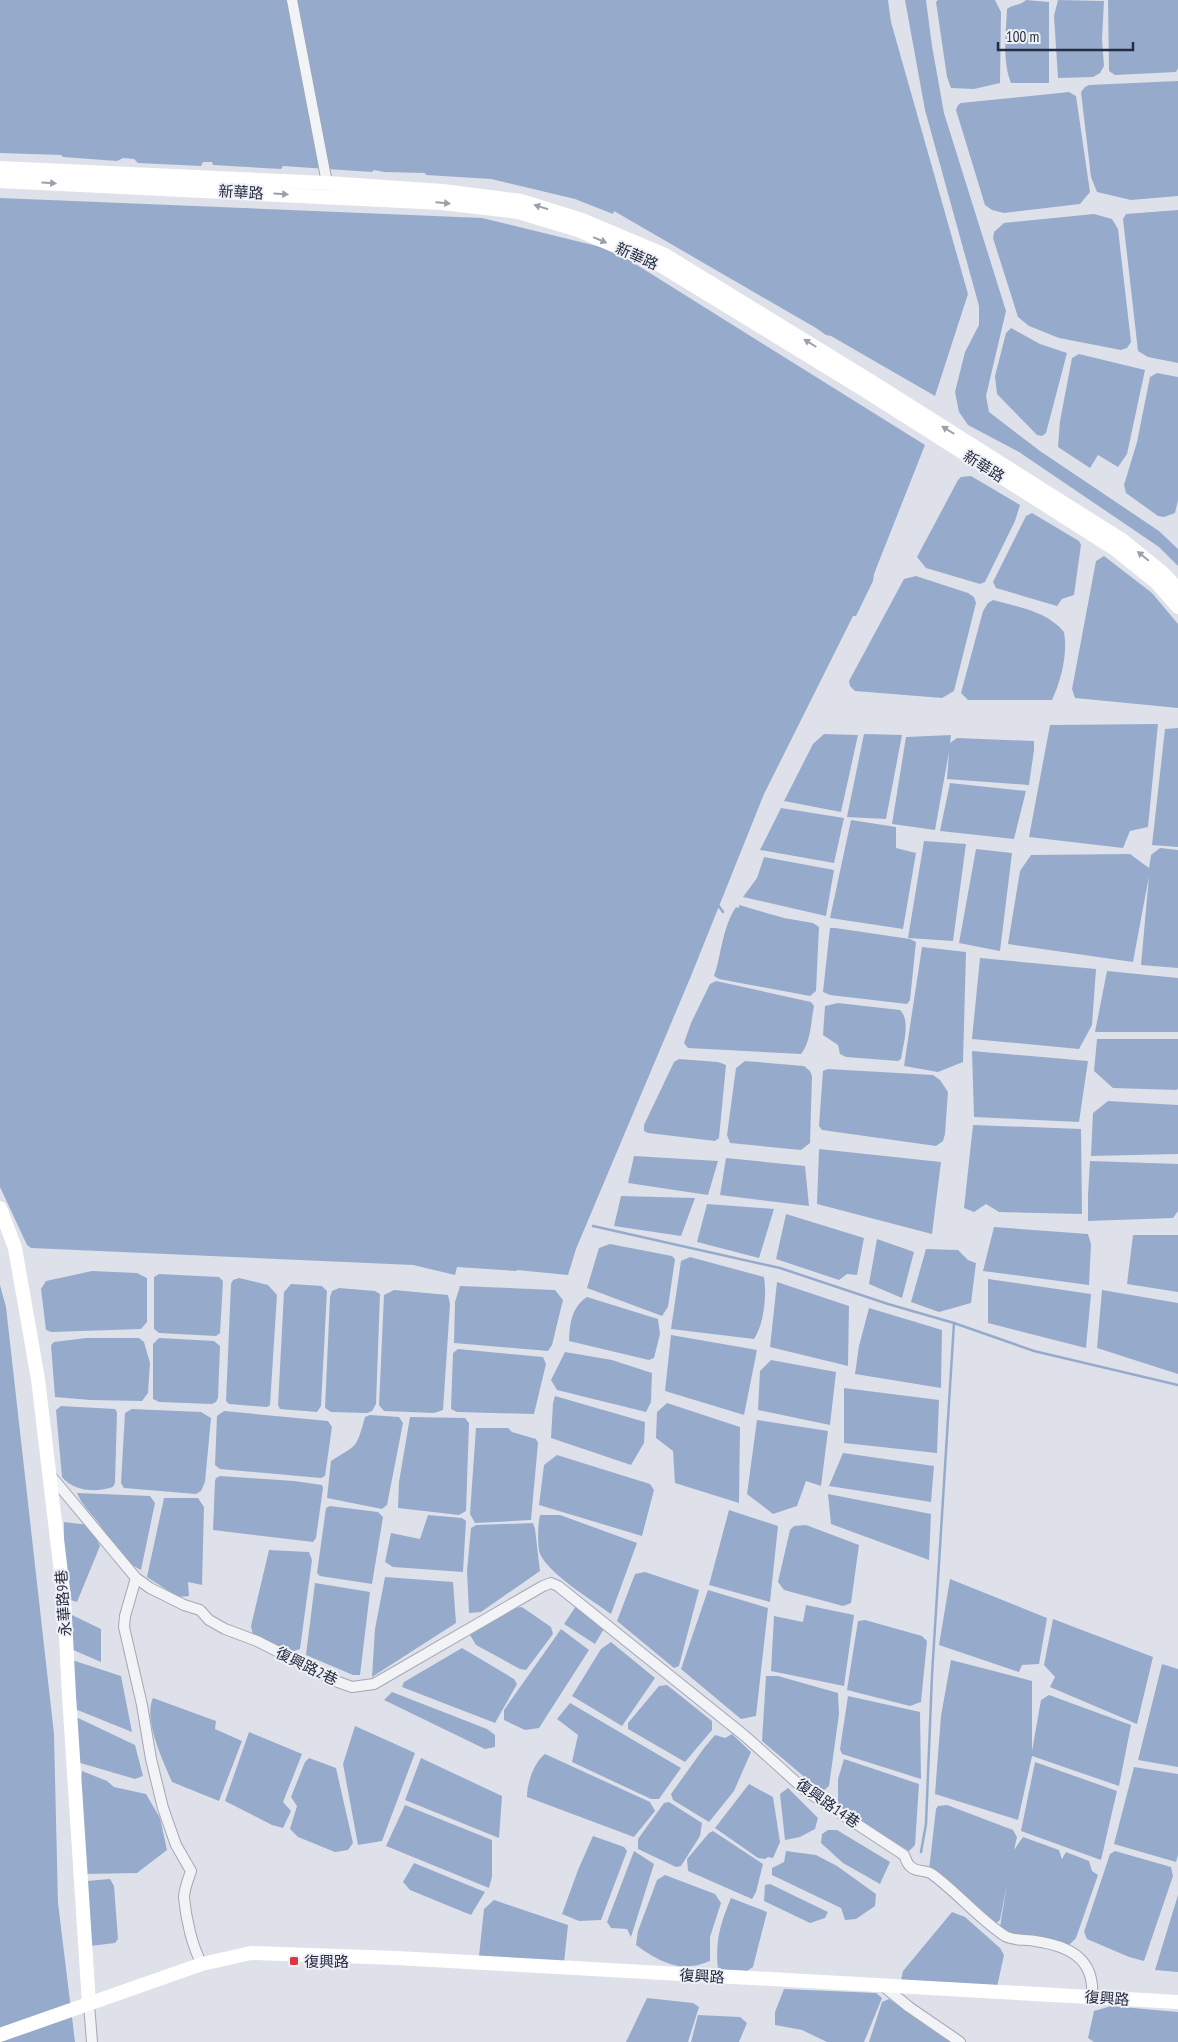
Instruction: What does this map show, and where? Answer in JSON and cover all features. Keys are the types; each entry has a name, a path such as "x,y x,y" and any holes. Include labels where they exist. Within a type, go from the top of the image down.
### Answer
{"street":[{"path":"292,0 328,190"},
{"name":"新華路","path":"0,168 328,190 518,212 578,230 660,265 866,391 1116,550 1156,582 1178,607"},
{"name":"新華路","path":"0,181 328,190 443,191 521,201 582,220 665,255 872,382 1122,540 1164,574 1178,590"},
{"name":"永華路9巷","path":"0,1208 15,1248 19,1265 38,1379 51,1476 64,1598 87,2005"},
{"name":"復興路2巷","path":"51,1476 136,1578 150,1588 184,1605 200,1610 209,1620 225,1629 257,1641 338,1682 352,1687 374,1684 543,1586 550,1583 558,1586"},
{"path":"136,1578 124,1616 124,1627 142,1705 151,1759 164,1808 176,1845 191,1872 184,1898 195,1951 202,1964"},
{"name":"復興路14巷","path":"558,1586 745,1736 805,1790 904,1855 909,1865 915,1870 932,1874 1007,1937 1036,1941 1063,1948 1076,1955 1085,1962 1090,1972 1093,1983 1092,1997"},
{"name":"復興路","path":"0,2035 202,1964 251,1953 397,1958 1178,2002"},
{"path":"882,1985 909,2007 960,2042"},
{"path":"87,2005 92,2042"}],"water":[{"path":"0,0 888,0 891,22 968,294 935,396 831,336 826,335 614,211 613,214 575,199 491,179 426,175 425,173 374,170 372,172 283,166 281,169 213,165 212,162 203,162 201,166 138,163 134,159 123,158 117,161 63,157 61,155 0,153"},
{"path":"905,0 926,0 944,113 1006,311 986,396 989,412 1040,451 1159,531 1178,549 1178,566 1159,547 1019,452 968,425 959,412 955,392 965,352 979,325 979,306 925,110"},
{"path":"938,0 995,0 1001,12 1000,83 974,89 951,88 947,77 936,2"},
{"path":"1026,0 1049,2 1049,83 1011,83 1008,74 1005,47 1007,9"},
{"path":"1058,0 1104,1 1102,39 1104,66 1100,73 1093,77 1058,78 1054,16"},
{"path":"1108,0 1178,0 1178,68 1176,72 1115,75 1109,71"},
{"path":"1178,81 1178,196 1131,200 1097,192 1091,177 1081,92 1089,85"},
{"path":"1069,92 1076,96 1090,192 1080,204 1004,213 992,210 985,205 956,110 958,105 961,103"},
{"path":"0,198 482,218 613,250 925,445 874,574 873,581 856,616 853,616 764,794 691,976 576,1249 568,1275 457,1267 455,1275 413,1265 31,1248 27,1245 0,1187"},
{"path":"1178,210 1178,363 1148,357 1138,351 1123,219 1126,214"},
{"path":"1094,214 1112,219 1118,229 1131,342 1127,348 1121,350 1059,338 1029,326 1018,317 993,238 994,232 1004,223"},
{"path":"1011,328 1040,344 1067,353 1046,433 1042,436 1037,435 997,394 995,376 1006,333"},
{"path":"1079,354 1145,370 1127,454 1118,467 1098,455 1090,468 1058,447 1060,421 1072,358"},
{"path":"1157,373 1178,377 1178,500 1175,513 1164,517 1158,516 1126,493 1124,485 1137,442 1150,377"},
{"path":"971,476 1020,505 1015,521 985,582 980,584 926,568 917,557 958,480 961,477"},
{"path":"1032,513 1079,541 1081,545 1074,595 1062,599 1057,606 996,588 993,582 1026,516"},
{"path":"1104,556 1152,593 1178,624 1178,708 1075,698 1072,689 1096,561"},
{"path":"916,576 968,593 974,597 976,603 954,691 942,698 855,691 850,686 849,681 904,579"},
{"path":"993,600 1041,614 1064,632 1063,667 1052,700 968,700 961,693 983,611 988,603"},
{"path":"1158,724 1148,827 1130,831 1123,848 1029,837 1050,725"},
{"path":"1178,728 1178,847 1152,845 1165,729"},
{"path":"824,734 858,735 841,812 784,801 813,744"},
{"path":"864,734 902,735 886,819 847,817"},
{"path":"951,735 950,743 957,738 1034,741 1029,785 947,779 949,752 935,830 892,824 906,737"},
{"path":"950,783 1026,791 1014,839 940,831"},
{"path":"781,808 844,818 834,863 760,850"},
{"path":"851,820 896,827 896,848 916,853 903,929 830,918"},
{"path":"924,841 966,844 953,941 908,938"},
{"path":"1160,848 1178,850 1178,968 1141,965 1149,876 1133,962 1008,944 1020,871 1031,855 1130,854 1149,868 1151,855"},
{"path":"976,849 1012,853 1000,951 959,943"},
{"path":"764,857 834,870 826,916 743,897 757,878"},
{"path":"739,905 784,918 813,923 819,927 816,991 810,996 719,979 714,976 728,923 731,915 736,907 739,908"},
{"path":"830,928 910,939 916,942 910,1000 907,1004 830,995 823,992"},
{"path":"922,947 966,952 963,1062 938,1072 904,1066"},
{"path":"980,958 1096,969 1092,1025 1079,1049 972,1039"},
{"path":"1107,971 1178,978 1178,1032 1095,1032"},
{"path":"716,981 811,1002 814,1006 810,1031 807,1044 801,1054 688,1048 684,1043 691,1023 710,984"},
{"path":"838,1003 900,1010 906,1026 901,1059 898,1061 846,1057 840,1054 838,1045 823,1035 825,1006"},
{"path":"1097,1039 1178,1039 1177,1090 1113,1088 1094,1071"},
{"path":"972,1051 1088,1061 1079,1122 974,1117"},
{"path":"679,1059 718,1062 726,1065 719,1138 715,1141 644,1131 644,1125 674,1062"},
{"path":"745,1061 804,1066 810,1071 812,1076 810,1143 801,1150 730,1143 727,1135 736,1068"},
{"path":"828,1069 933,1075 940,1080 948,1092 943,1141 936,1146 822,1130 819,1126 823,1071"},
{"path":"1108,1101 1178,1105 1178,1154 1091,1156 1093,1113"},
{"path":"973,1125 1081,1129 1082,1214 999,1212 986,1204 974,1212 964,1208"},
{"path":"819,1149 941,1162 932,1234 817,1204"},
{"path":"634,1156 718,1161 708,1195 628,1183"},
{"path":"726,1158 805,1166 809,1206 720,1195"},
{"path":"1090,1161 1178,1164 1178,1211 1173,1218 1088,1221"},
{"path":"621,1196 695,1198 681,1236 614,1226"},
{"path":"707,1204 774,1209 759,1258 697,1242"},
{"path":"786,1214 864,1238 857,1275 847,1274 839,1280 776,1259"},
{"path":"994,1227 1088,1234 1091,1244 1089,1285 983,1271"},
{"path":"1133,1235 1178,1235 1178,1292 1127,1284"},
{"path":"877,1239 914,1252 902,1298 869,1284"},
{"path":"610,1244 672,1256 675,1259 668,1307 662,1316 587,1288 599,1248"},
{"path":"926,1249 958,1250 968,1260 976,1263 971,1303 939,1312 911,1302"},
{"path":"690,1257 764,1277 764,1309 760,1326 754,1339 671,1329 681,1261"},
{"path":"92,1271 137,1273 147,1278 147,1322 141,1329 51,1332 46,1330 41,1289 46,1281"},
{"path":"159,1274 219,1277 223,1281 220,1333 216,1336 159,1333 154,1329 154,1277"},
{"path":"239,1278 268,1285 277,1295 270,1405 267,1407 229,1404 226,1401 231,1284 233,1280"},
{"path":"988,1279 1091,1294 1086,1348 988,1323"},
{"path":"777,1282 849,1306 848,1366 770,1347"},
{"path":"291,1284 322,1286 327,1291 321,1406 317,1412 280,1409 278,1405 284,1292"},
{"path":"0,1285 6,1307 54,1734 58,1903 75,2042 0,2042"},
{"path":"460,1286 555,1290 563,1300 552,1345 548,1351 454,1343 455,1302"},
{"path":"339,1288 375,1291 380,1294 376,1404 372,1411 367,1413 331,1412 325,1408 330,1297 332,1291"},
{"path":"394,1290 448,1295 450,1304 443,1410 434,1413 384,1411 379,1405 384,1295"},
{"path":"1102,1290 1178,1303 1178,1374 1097,1348"},
{"path":"587,1297 658,1319 660,1334 654,1358 649,1360 569,1341 572,1316"},
{"path":"869,1308 942,1330 941,1388 855,1374 859,1346"},
{"path":"671,1335 757,1350 744,1415 665,1391"},
{"path":"86,1338 139,1338 144,1342 150,1363 148,1393 142,1401 55,1397 51,1345 54,1342"},
{"path":"159,1338 214,1341 220,1346 218,1398 216,1402 212,1404 159,1402 153,1399 153,1344"},
{"path":"458,1349 543,1357 546,1364 534,1414 457,1412 451,1409 453,1353"},
{"path":"565,1352 612,1360 652,1373 651,1402 646,1412 557,1390 551,1380"},
{"path":"771,1360 836,1372 830,1425 758,1410 760,1371"},
{"path":"844,1388 939,1400 937,1453 844,1443"},
{"path":"555,1396 645,1422 644,1443 631,1465 551,1438"},
{"path":"667,1403 740,1427 739,1503 675,1483 673,1451 656,1438 657,1412"},
{"path":"61,1406 115,1409 117,1412 115,1483 113,1487 85,1490 72,1485 62,1477 56,1410"},
{"path":"132,1409 201,1412 211,1418 205,1482 201,1491 196,1494 124,1488 121,1483 125,1413"},
{"path":"224,1411 328,1421 332,1427 325,1476 321,1478 220,1469 215,1465 217,1416"},
{"path":"370,1415 399,1417 403,1423 387,1505 382,1509 327,1498 331,1461 355,1445 365,1417"},
{"path":"410,1417 465,1418 469,1423 466,1511 459,1515 398,1508 399,1482"},
{"path":"757,1420 828,1431 821,1486 806,1481 797,1506 773,1514 747,1494"},
{"path":"476,1428 508,1428 512,1432 536,1439 538,1443 531,1520 475,1523 470,1514"},
{"path":"843,1453 934,1466 931,1502 829,1486"},
{"path":"557,1455 650,1484 654,1490 642,1536 539,1505 544,1465"},
{"path":"220,1476 294,1481 322,1485 316,1538 313,1542 213,1530 215,1481"},
{"path":"77,1493 150,1496 155,1503 141,1570 128,1562 118,1552 99,1523 82,1503"},
{"path":"828,1494 931,1514 929,1560 831,1524"},
{"path":"164,1498 198,1498 204,1507 202,1585 188,1582 189,1596 178,1597 147,1577"},
{"path":"330,1506 378,1512 383,1517 372,1584 320,1576 317,1573 326,1508"},
{"path":"729,1510 778,1526 770,1602 709,1585"},
{"path":"428,1515 462,1518 466,1521 463,1572 393,1567 385,1562 391,1533 420,1539"},
{"path":"540,1515 560,1515 637,1543 611,1614 572,1587 545,1562 538,1546"},
{"path":"64,1522 89,1525 100,1546 77,1602 64,1598"},
{"path":"533,1523 540,1571 481,1612 469,1613 467,1571 471,1528 476,1525"},
{"path":"806,1525 859,1545 851,1603 843,1606 784,1590 778,1582 790,1530 794,1526"},
{"path":"269,1550 309,1552 312,1560 300,1649 288,1653 253,1635 251,1626"},
{"path":"645,1572 699,1590 679,1666 674,1668 617,1621 635,1574"},
{"path":"385,1577 453,1582 456,1623 372,1677 375,1629"},
{"path":"950,1579 1047,1618 1039,1664 1022,1665 1019,1672 939,1645"},
{"path":"315,1583 370,1592 360,1675 353,1675 306,1655"},
{"path":"708,1590 768,1608 756,1716 741,1719 681,1669"},
{"path":"806,1605 854,1615 844,1686 771,1671 774,1616 803,1622"},
{"path":"576,1606 605,1627 595,1644 564,1624"},
{"path":"522,1607 551,1627 553,1634 526,1670 520,1669 476,1645 470,1635 514,1608"},
{"path":"70,1614 101,1629 101,1662 71,1649"},
{"path":"1053,1619 1153,1657 1137,1724 1050,1687 1055,1677 1044,1665"},
{"path":"865,1620 922,1636 927,1641 921,1702 910,1706 847,1690 858,1621"},
{"path":"561,1629 589,1650 539,1728 525,1730 504,1720 504,1710"},
{"path":"611,1642 655,1678 622,1726 572,1696 601,1649"},
{"path":"462,1648 514,1679 517,1684 495,1723 402,1687 404,1682"},
{"path":"72,1660 121,1676 132,1732 75,1709"},
{"path":"951,1660 1032,1681 1032,1751 1041,1700 1049,1695 1131,1725 1119,1786 1032,1756 1018,1820 935,1794 941,1716"},
{"path":"1162,1664 1178,1669 1178,1767 1138,1760"},
{"path":"766,1676 778,1676 838,1693 839,1714 829,1786 822,1792 762,1741"},
{"path":"667,1685 712,1721 712,1730 685,1762 628,1729 628,1723 659,1686"},
{"path":"392,1692 487,1729 495,1735 495,1747 485,1749 384,1700"},
{"path":"848,1696 920,1712 921,1779 842,1754 840,1749"},
{"path":"153,1698 216,1721 215,1729 242,1741 219,1801 172,1782 159,1752 152,1728 150,1717"},
{"path":"570,1703 681,1768 659,1799 651,1799 572,1762 578,1735 557,1719"},
{"path":"76,1717 135,1745 143,1776 135,1779 77,1762"},
{"path":"355,1726 415,1753 382,1841 358,1845 343,1764"},
{"path":"249,1732 302,1754 283,1802 291,1811 283,1828 272,1825 225,1801"},
{"path":"732,1734 751,1752 734,1791 709,1822 673,1800 671,1794 715,1735 725,1738"},
{"path":"545,1754 650,1802 655,1811 634,1837 527,1797 532,1773"},
{"path":"309,1758 336,1768 353,1843 348,1850 335,1852 298,1837 290,1829 297,1806 291,1797 305,1762"},
{"path":"421,1758 502,1796 499,1838 405,1800"},
{"path":"844,1759 919,1784 915,1845 909,1851 838,1807 838,1779"},
{"path":"1035,1762 1117,1791 1101,1860 1021,1831"},
{"path":"1134,1767 1178,1774 1178,1855 1176,1862 1114,1844"},
{"path":"82,1771 107,1781 114,1787 146,1794 160,1818 167,1850 137,1873 85,1874 80,1787"},
{"path":"749,1784 773,1797 780,1842 773,1858 758,1858 715,1828"},
{"path":"788,1788 818,1818 815,1829 800,1837 785,1840 780,1794"},
{"path":"669,1802 702,1823 700,1836 681,1866 676,1867 638,1849 638,1839 664,1803"},
{"path":"405,1805 492,1840 492,1877 489,1888 386,1846"},
{"path":"947,1805 1013,1830 1017,1837 1014,1850 1023,1837 1059,1850 1062,1859 1066,1852 1089,1861 1092,1871 1098,1875 1076,1938 1069,1945 1059,1944 1035,1935 1034,1937 1010,1935 1000,1927 1007,1884 1000,1920 995,1924 929,1870 936,1809 938,1806"},
{"path":"828,1830 837,1830 890,1862 880,1884 843,1863 821,1843 822,1834"},
{"path":"713,1831 763,1864 756,1892 752,1899 688,1871 687,1859 709,1833"},
{"path":"593,1836 624,1847 627,1851 601,1920 579,1921 562,1914"},
{"path":"634,1851 654,1864 631,1937 627,1929 611,1928 607,1922"},
{"path":"786,1851 816,1855 837,1866 876,1894 875,1906 856,1919 845,1920 841,1908 772,1875 772,1868 784,1862"},
{"path":"1115,1851 1171,1867 1173,1876 1144,1961 1129,1957 1087,1939 1084,1932 1110,1854"},
{"path":"414,1863 485,1892 471,1915 410,1890 403,1882"},
{"path":"665,1875 715,1894 721,1903 710,1937 710,1961 693,1966 676,1966 655,1957 636,1945 638,1931 657,1880"},
{"path":"110,1879 114,1886 118,1939 115,1943 90,1946 87,1881"},
{"path":"770,1884 828,1912 825,1918 810,1923 764,1901 765,1885"},
{"path":"1178,1895 1178,1972 1155,1970"},
{"path":"731,1898 767,1912 753,1967 747,1971 718,1970 717,1951 719,1933"},
{"path":"494,1900 568,1925 564,1963 479,1956 484,1909"},
{"path":"952,1912 965,1917 1000,1948 1004,1955 997,1987 901,1980 903,1971"},
{"path":"784,1989 876,1993 882,1998 864,2042 827,2042 802,2030 775,2025 775,2012"},
{"path":"647,1998 693,2003 699,2007 688,2042 626,2042"},
{"path":"889,1999 954,2042 869,2042 882,2002"},
{"path":"1111,2006 1178,2012 1178,2042 1094,2042 1088,2038 1094,2011"},
{"path":"698,2015 740,2017 747,2023 739,2042 691,2042"}],"waterway":[{"path":"718,905 723,912"},
{"path":"593,1226 780,1268 888,1304 954,1323 1034,1351 1178,1385"},
{"path":"921,1852 926,1824 932,1675 954,1323"}],"place":[{"name":"復興路","path":"294,1961"}]}
